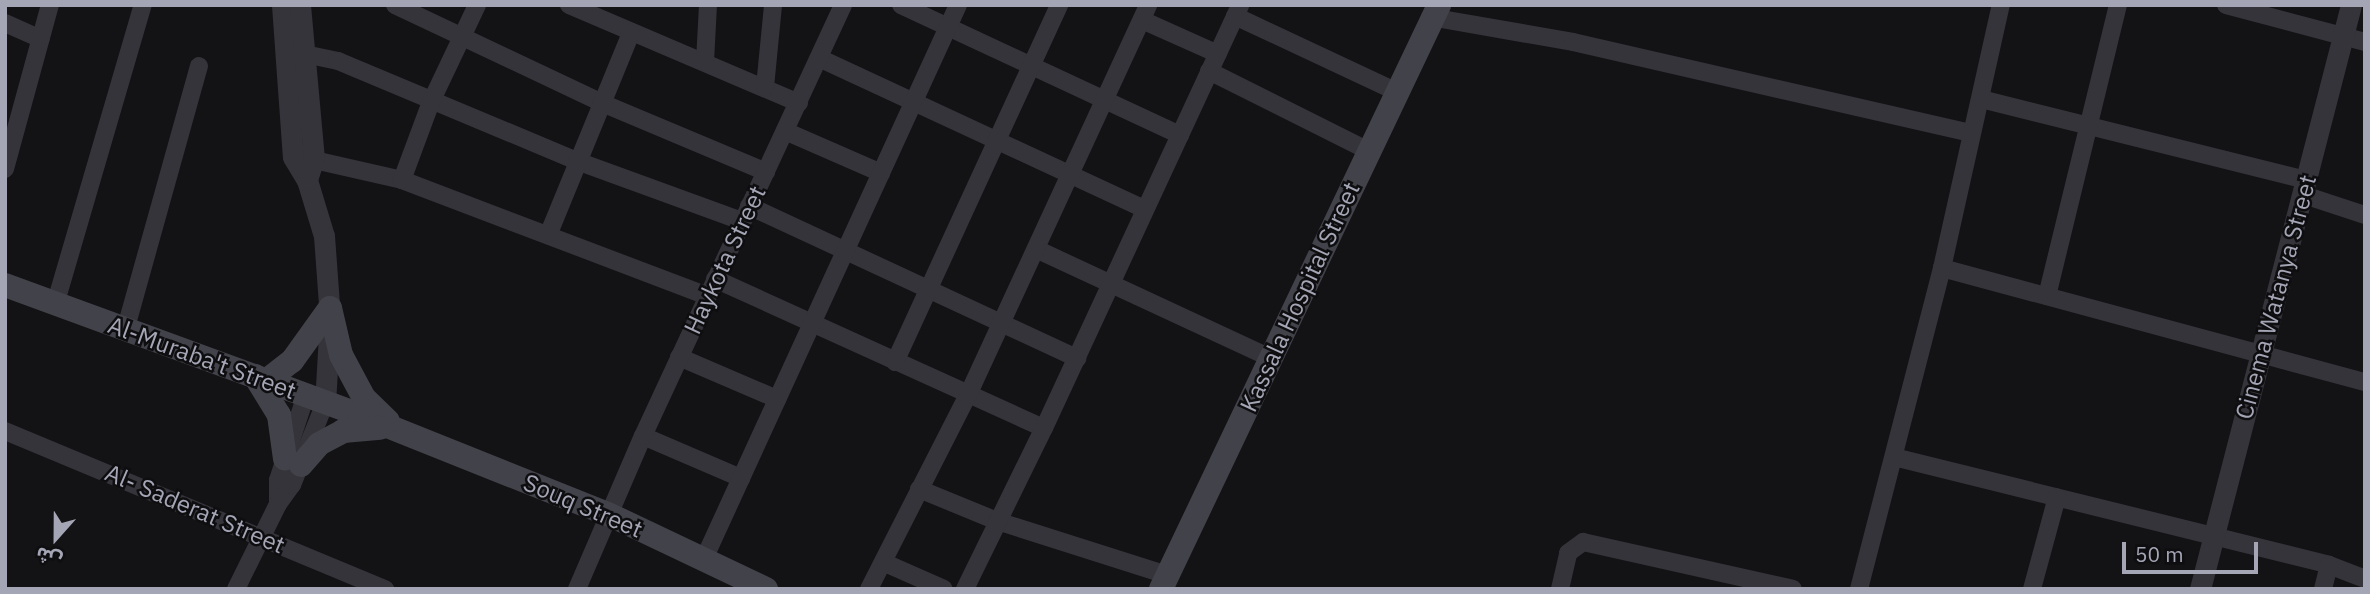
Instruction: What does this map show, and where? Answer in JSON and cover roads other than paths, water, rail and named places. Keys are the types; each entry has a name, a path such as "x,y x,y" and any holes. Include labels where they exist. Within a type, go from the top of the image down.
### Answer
{"main road":[{"name":"Kassala Hospital Street","path":"1164,582 1435,11"},
{"name":"Al-Muraba't Street","path":"5,285 316,399 398,432"},
{"path":"330,313 292,361 261,379 279,415 293,462 343,430 371,426 398,432"},
{"path":"330,313 346,366 364,398 398,432"},
{"name":"Souq Street","path":"398,432 607,514 766,589"}],"street":[{"path":"6,161 50,5"},
{"path":"55,304 143,5"},
{"path":"236,589 278,504 316,399 330,313 324,236 307,180 294,52 282,5"},
{"path":"294,52 300,5"},
{"path":"395,5 464,34 602,103 766,172"},
{"path":"402,180 430,102 477,5"},
{"path":"569,5 607,13 631,33 799,103"},
{"path":"705,62 708,5"},
{"path":"765,87 773,5"},
{"name":"Haykota Street","path":"578,589 607,514 843,5"},
{"path":"901,5 1180,135"},
{"path":"704,559 958,5"},
{"path":"895,362 1059,5"},
{"path":"1859,589 1942,268 2001,5"},
{"path":"2047,296 2118,5"},
{"path":"2226,5 2354,39"},
{"name":"Cinema Watanya Street","path":"2200,589 2306,188 2354,39 2351,5"},
{"path":"965,589 1044,428 1238,10 1395,91"},
{"path":"1435,11 1972,133"},
{"path":"869,589 885,564 919,489 1003,322 1145,13 1218,54"},
{"path":"5,23 41,39"},
{"path":"549,233 631,33"},
{"path":"294,52 338,61 430,102 577,161 746,214 845,250 1077,358"},
{"path":"818,58 1145,209"},
{"path":"125,331 199,66"},
{"path":"1209,71 1367,150"},
{"path":"1981,99 2089,125 2306,188 2365,215"},
{"path":"785,131 881,173"},
{"path":"304,157 402,180 549,233 707,296"},
{"path":"1036,248 1271,358"},
{"path":"1942,268 2365,382"},
{"path":"715,279 1044,428"},
{"path":"679,357 777,399"},
{"name":"Al- Saderat Street","path":"5,431 385,589"},
{"path":"643,436 741,478"},
{"path":"1894,457 2329,565 2365,579"},
{"path":"919,489 1164,582"},
{"path":"2032,589 2057,497"},
{"path":"1560,589 1568,553 1583,542 1793,589"},
{"path":"885,564 944,589"},
{"path":"2323,589 2329,565"}]}
